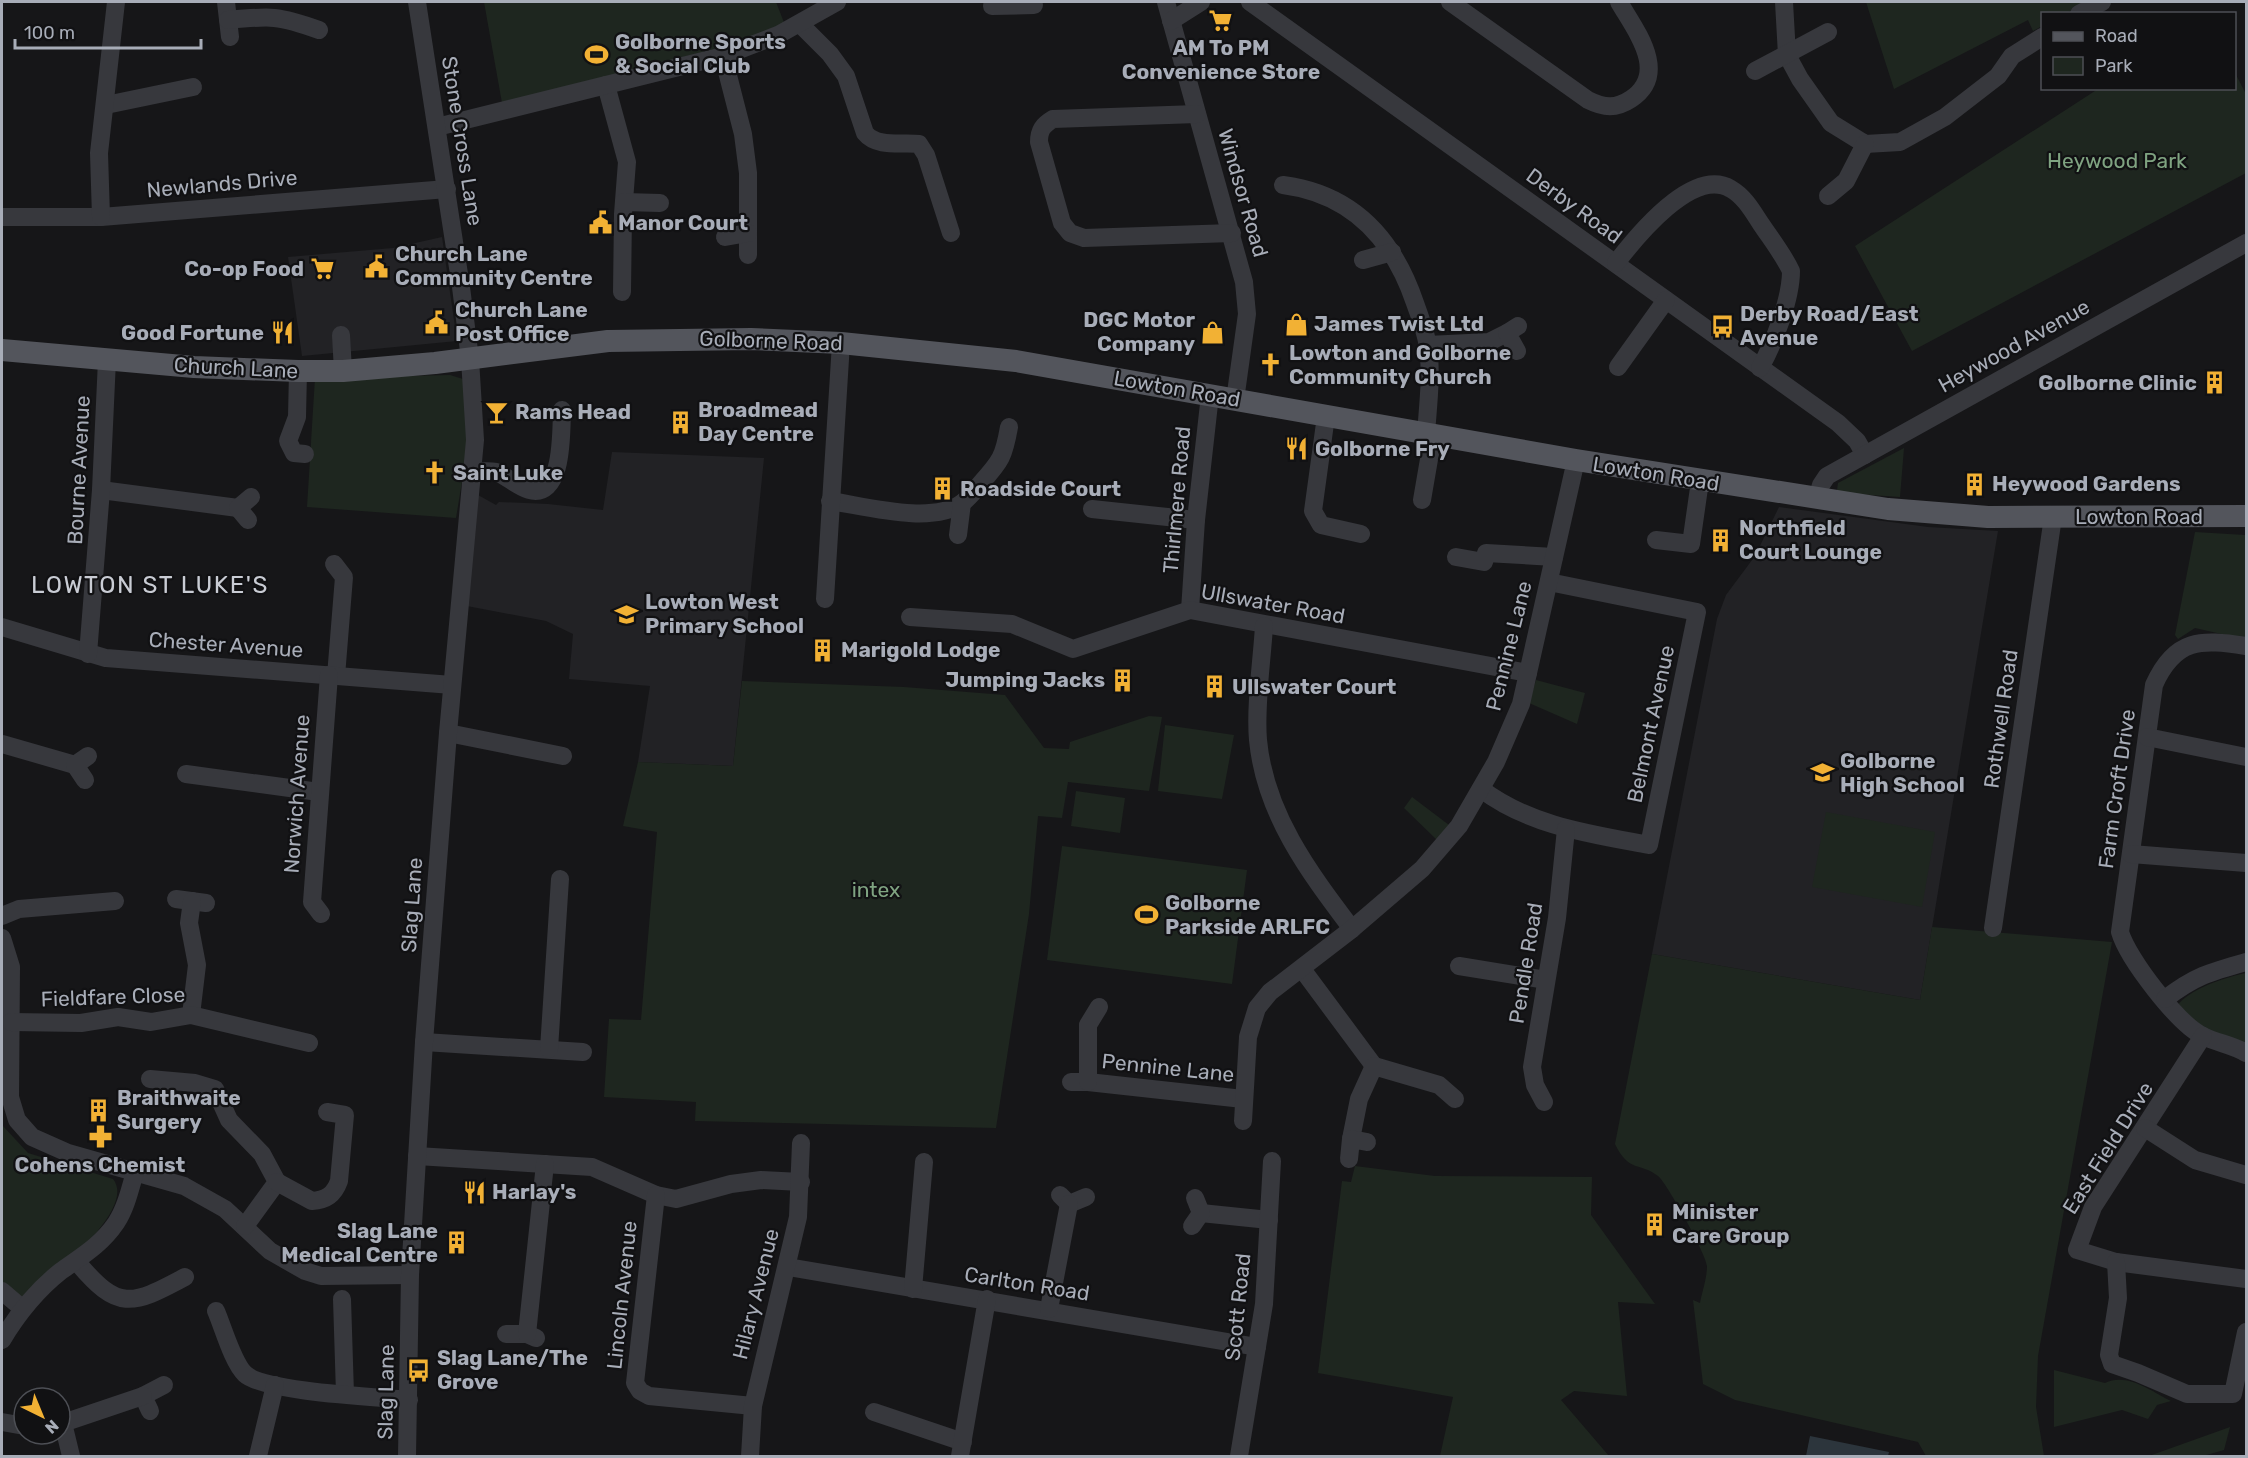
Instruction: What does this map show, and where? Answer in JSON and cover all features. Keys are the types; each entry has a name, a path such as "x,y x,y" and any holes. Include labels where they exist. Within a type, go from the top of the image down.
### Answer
{"main road":[{"name":"Golborne Road","path":"470,359 608,341 752,339 841,343 999,359 1071,370"},
{"name":"Church Lane","path":"2,350 107,360 298,371 343,371 470,359"},
{"name":"Lowton Road","path":"1071,370 1576,460 1888,509 1988,517 2247,516"}],"street":[{"path":"101,217 99,153 116,2"},
{"path":"226,2 229,28 269,16 284,17 319,30"},
{"name":"Stone Cross Lane","path":"417,2 447,189 470,359"},
{"path":"437,127 723,56 754,46 800,24 837,2"},
{"name":"Windsor Road","path":"1166,2 1233,232 1247,299 1235,400"},
{"path":"1171,21 1201,2"},
{"name":"Derby Road","path":"1250,2 1838,423 1857,441 1865,455"},
{"path":"1450,2 1588,100 1602,107 1612,107 1634,97 1642,88 1650,68 1648,53 1619,2"},
{"path":"1784,2 1787,55 1800,79 1832,123 1865,144 1900,142 1945,117 1998,76 2012,56 2041,38"},
{"path":"2083,12 2102,2"},
{"path":"992,6 1012,3 1034,5"},
{"path":"800,24 830,54 842,71 870,139 877,142 920,144 926,155 951,233"},
{"path":"1755,71 1828,32"},
{"path":"723,56 743,134 748,173 748,255"},
{"path":"106,105 182,84"},
{"path":"606,85 627,162 622,292"},
{"path":"1197,114 1053,119 1045,123 1039,132 1040,142 1062,223 1070,233 1084,238 1233,232"},
{"path":"1828,196 1846,181 1865,144"},
{"path":"1616,263 1653,220 1697,189 1716,184 1737,193 1748,205 1791,271 1772,345 1760,368"},
{"path":"1283,185 1314,191 1342,204 1378,234 1392,252 1414,299 1428,345 1430,435 1422,500"},
{"name":"Newlands Drive","path":"2,217 101,217 447,189"},
{"path":"624,202 660,203"},
{"path":"726,237 748,233"},
{"name":"Heywood Avenue","path":"1817,499 1821,485 1827,476 2247,243"},
{"path":"1363,260 1392,252"},
{"path":"1618,367 1666,300"},
{"path":"1428,345 1489,342 1512,329 1517,351"},
{"path":"341,335 343,371"},
{"path":"825,599 841,343"},
{"name":"Slag Lane","path":"407,1456 410,1275 424,1042 452,685 475,440 470,359"},
{"name":"Bourne Avenue","path":"88,654 101,490 107,360"},
{"path":"298,371 297,417 288,441 290,450 300,457"},
{"name":"Thirlmere Road","path":"1190,610 1196,520 1210,395"},
{"path":"472,471 496,472 514,484 532,491 547,486 556,474 562,410"},
{"path":"1326,416 1313,511 1321,525 1361,534"},
{"path":"830,501 917,514 947,511 962,503 1004,454 1009,426"},
{"name":"Pennine Lane","path":"1243,1121 1248,1037 1253,1016 1270,992 1352,929 1429,862 1459,826 1481,789 1513,724 1528,673 1576,460"},
{"path":"1656,540 1691,544 1700,481"},
{"path":"101,490 246,508"},
{"path":"958,535 962,503"},
{"path":"1092,509 1196,520"},
{"name":"Rothwell Road","path":"1994,928 2053,517"},
{"path":"1456,557 1484,562 1486,553 1554,557"},
{"name":"Norwich Avenue","path":"321,914 312,902 319,792 344,578 334,564"},
{"name":"Belmont Avenue","path":"1549,582 1697,612 1649,845 1566,829"},
{"name":"Ullswater Road","path":"910,616 1012,624 1073,649 1190,610 1264,626 1528,673"},
{"path":"1264,626 1258,737 1267,788 1274,807 1294,845 1352,929"},
{"name":"Chester Avenue","path":"3,631 106,658 452,685"},
{"name":"Farm Croft Drive","path":"2247,646 2207,641 2187,646 2172,656 2154,685 2120,932 2132,958 2189,1028 2203,1036 2247,1053"},
{"path":"448,733 563,756"},
{"path":"2146,737 2247,757"},
{"path":"2,744 82,767"},
{"path":"186,774 319,792"},
{"path":"1481,789 1523,813 1566,829"},
{"name":"Pendle Road","path":"1546,1104 1532,1077 1560,897 1566,829"},
{"path":"2131,854 2247,863"},
{"path":"549,1049 561,876"},
{"path":"2,916 19,909 115,901"},
{"path":"191,901 189,923 197,965 191,1016"},
{"path":"2,938 11,967 10,1097 13,1109 24,1129 43,1144 184,1186 225,1209 270,1251 305,1271 321,1275 410,1275"},
{"path":"2164,999 2193,979 2211,971 2247,962"},
{"path":"1460,966 1546,980"},
{"path":"1302,969 1374,1066 1439,1085 1456,1101"},
{"name":"Pennine Lane","path":"1100,1003 1088,1025 1080,1082 1244,1099"},
{"name":"Fieldfare Close","path":"11,1022 81,1023 118,1017 151,1022 191,1016 289,1029 309,1043"},
{"name":"East Field Drive","path":"2203,1036 2093,1207 2077,1249 2080,1253 2116,1262 2247,1279"},
{"path":"424,1042 583,1052"},
{"path":"1349,1159 1359,1140 1359,1099 1374,1066"},
{"path":"150,1080 172,1089 195,1083 215,1089 229,1120 262,1154 276,1182 312,1201 328,1197 336,1191 339,1181 339,1110"},
{"path":"2145,1128 2195,1160 2247,1176"},
{"name":"Hilary Avenue","path":"750,1456 753,1406 765,1348 788,1267 798,1217 801,1143"},
{"path":"417,1156 592,1167 656,1195 676,1199 731,1184 761,1180 801,1182"},
{"name":"Scott Road","path":"1239,1456 1266,1278 1272,1161"},
{"path":"913,1289 924,1162"},
{"path":"506,1334 532,1336 545,1164"},
{"path":"2,1340 23,1309 51,1280 77,1262 102,1240 115,1224 123,1210 135,1172"},
{"path":"244,1226 276,1182"},
{"name":"Lincoln Avenue","path":"656,1195 635,1383 640,1391 648,1396 753,1406"},
{"path":"1049,1310 1072,1199"},
{"path":"1196,1212 1269,1220"},
{"path":"77,1262 102,1291 120,1298 142,1298 176,1277"},
{"path":"2116,1262 2118,1298 2109,1361 2187,1394 2240,1397 2247,1332"},
{"name":"Carlton Road","path":"788,1267 913,1289 987,1299 1257,1347"},
{"path":"2,1292 23,1309"},
{"path":"342,1299 335,1325 345,1394"},
{"path":"873,1413 961,1449 987,1299"},
{"path":"226,1319 243,1373 252,1379 275,1385 409,1400"},
{"path":"72,1421 146,1403 164,1384"},
{"path":"258,1456 275,1385"}],"shaded area":[{"path":"442,237 457,341 302,356 288,257 393,248"},
{"name":"Lowton West Primary School","path":"612,452 764,458 733,766 638,762 650,686 569,679 573,634 546,621 467,606 478,495 496,505 499,502 548,504 603,510"},
{"name":"Golborne High School","path":"1779,507 1928,527 1998,531 1920,1000 1652,954 1717,619 1726,595 1755,556"},
{"path":"1810,1436 1889,1452 1888,1456 1806,1456"}],"green space":[{"name":"Golborne Sports & Social Club","path":"484,2 776,2 785,25 754,39 502,103"},
{"path":"1866,2 2089,2 2068,12 2041,12 2041,27 2033,31 2028,20 1894,89"},
{"name":"Heywood Park","path":"2236,75 2246,94 2246,173 1912,351 1855,246 2096,90 2236,90"},
{"path":"450,375 463,379 469,439 456,518 307,507 315,378"},
{"path":"1904,448 1900,497 1840,493 1837,490 1838,483"},
{"path":"2195,532 2245,535 2246,637 2239,638 2195,628 2178,639 2175,635"},
{"path":"1536,680 1585,693 1577,724 1529,703"},
{"name":"intex","path":"742,681 904,687 1005,695 1044,748 1069,749 1070,742 1149,716 1162,717 1149,791 1068,782 1062,818 1038,816 1029,914 996,1128 695,1121 696,1102 604,1097 609,1019 641,1020 657,832 623,826 638,762 733,766"},
{"path":"1165,725 1234,735 1222,799 1158,791"},
{"path":"1076,791 1125,798 1120,833 1071,826"},
{"path":"1412,797 1449,825 1437,840 1404,808"},
{"path":"1826,812 1935,832 1922,907 1812,887"},
{"name":"Golborne Parkside ARLFC","path":"1062,846 1247,870 1232,984 1047,960"},
{"path":"1932,927 2112,942 2038,1356 2036,1407 2044,1456 1926,1456 1918,1442 1735,1400 1703,1384 1693,1300 1700,1303 1707,1271 1701,1249 1663,1181 1652,1172 1630,1163 1615,1144 1652,954 1920,1000"},
{"path":"2246,973 2246,1046 2200,1028 2176,1007 2198,989"},
{"path":"2,1125 28,1153 113,1179 117,1192 113,1208 87,1244 25,1300 2,1283"},
{"path":"1355,1166 1435,1176 1592,1177 1591,1215 1655,1304 1618,1302 1627,1396 1574,1391 1561,1400 1609,1456 1440,1456 1453,1397 1318,1373 1342,1181 1351,1182"},
{"path":"2054,1370 2105,1383 2113,1380 2130,1381 2171,1401 2157,1405 2148,1419 2122,1410 2054,1427"},
{"path":"2230,1427 2224,1450 2203,1456 2149,1456"}],"place":[{"name":"AM To PM Convenience Store","path":"1221,20"},
{"name":"Golborne Sports & Social Club","path":"597,54"},
{"name":"Manor Court","path":"600,223"},
{"name":"Church Lane Community Centre","path":"377,266"},
{"name":"Co-op Food","path":"322,269"},
{"name":"Church Lane Post Office","path":"437,322"},
{"name":"James Twist Ltd","path":"1296,324"},
{"name":"Derby Road/East Avenue","path":"1722,326"},
{"name":"DGC Motor Company","path":"1213,332"},
{"name":"Good Fortune","path":"282,333"},
{"name":"Lowton and Golborne Community Church","path":"1271,365"},
{"name":"Golborne Clinic","path":"2215,383"},
{"name":"Rams Head","path":"497,412"},
{"name":"Broadmead Day Centre","path":"680,422"},
{"name":"Golborne Fry","path":"1297,449"},
{"name":"Saint Luke","path":"435,473"},
{"name":"Heywood Gardens","path":"1974,484"},
{"name":"Roadside Court","path":"942,489"},
{"name":"Northfield Court Lounge","path":"1721,540"},
{"name":"Lowton West Primary School","path":"627,614"},
{"name":"Marigold Lodge","path":"823,650"},
{"name":"Jumping Jacks","path":"1123,680"},
{"name":"Ullswater Court","path":"1214,687"},
{"name":"Golborne High School","path":"1822,773"},
{"name":"Golborne Parkside ARLFC","path":"1147,915"},
{"name":"Braithwaite Surgery","path":"99,1110"},
{"name":"Cohens Chemist","path":"100,1137"},
{"name":"Harlay's","path":"474,1192"},
{"name":"Minister Care Group","path":"1654,1224"},
{"name":"Slag Lane Medical Centre","path":"456,1243"},
{"name":"Slag Lane/The Grove","path":"419,1370"}],"district":[{"name":"LOWTON ST LUKE'S","path":"150,585"}]}
